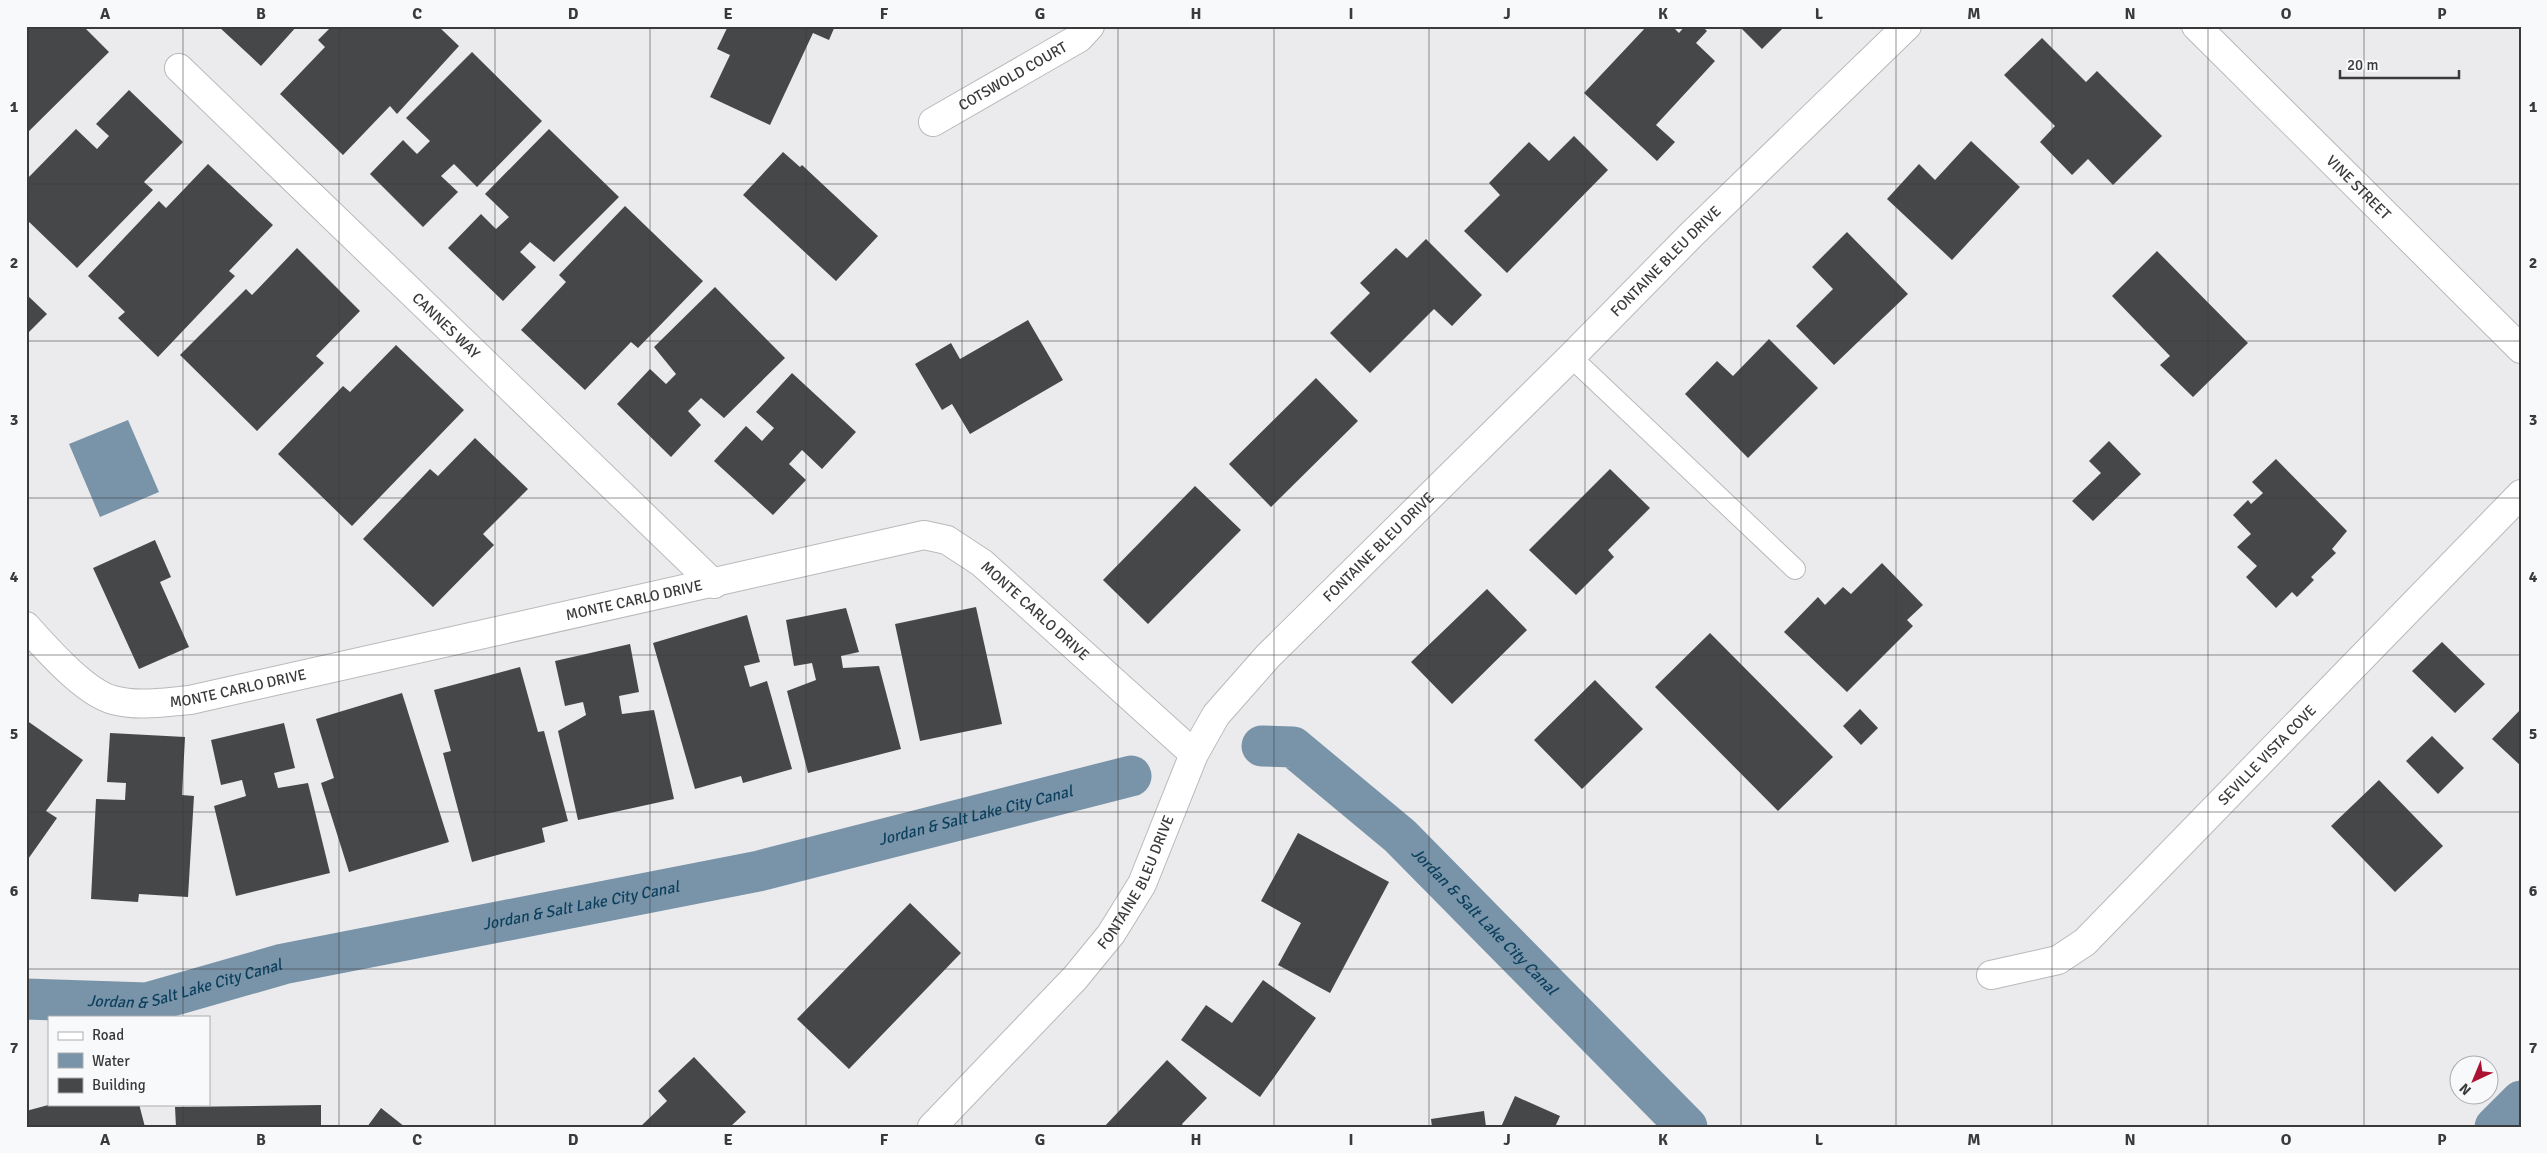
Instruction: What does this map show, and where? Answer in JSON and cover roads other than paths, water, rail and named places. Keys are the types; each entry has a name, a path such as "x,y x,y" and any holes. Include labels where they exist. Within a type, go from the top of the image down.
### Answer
{"street":[{"name":"COTSWOLD COURT","path":"933,122 1079,38 1090,26"},
{"name":"FONTAINE BLEU DRIVE","path":"932,1127 1075,978 1112,934 1142,884 1194,754 1216,715 1268,656 1571,357 1691,234 1907,26"},
{"name":"VINE STREET","path":"2196,26 2521,349"},
{"name":"CANNES WAY","path":"179,68 714,584"},
{"name":"SEVILLE VISTA COVE","path":"1991,975 2058,960 2085,942 2521,494"},
{"name":"MONTE CARLO DRIVE","path":"26,626 54,657 81,681 112,700 145,704 190,700 714,584 924,535 947,540 982,563 1194,754"}],"lane":[{"path":"1571,357 1795,569"}],"water":[{"path":"128,420 159,492 100,517 69,444"}],"waterway":[{"name":"Jordan & Salt Lake City Canal","path":"1262,746 1293,747 1400,836 1687,1127"},
{"name":"Jordan & Salt Lake City Canal","path":"26,999 147,1003 283,964 759,871 1131,776"},
{"name":"Jordan & Salt Lake City Canal","path":"2495,1127 2521,1101"}]}
